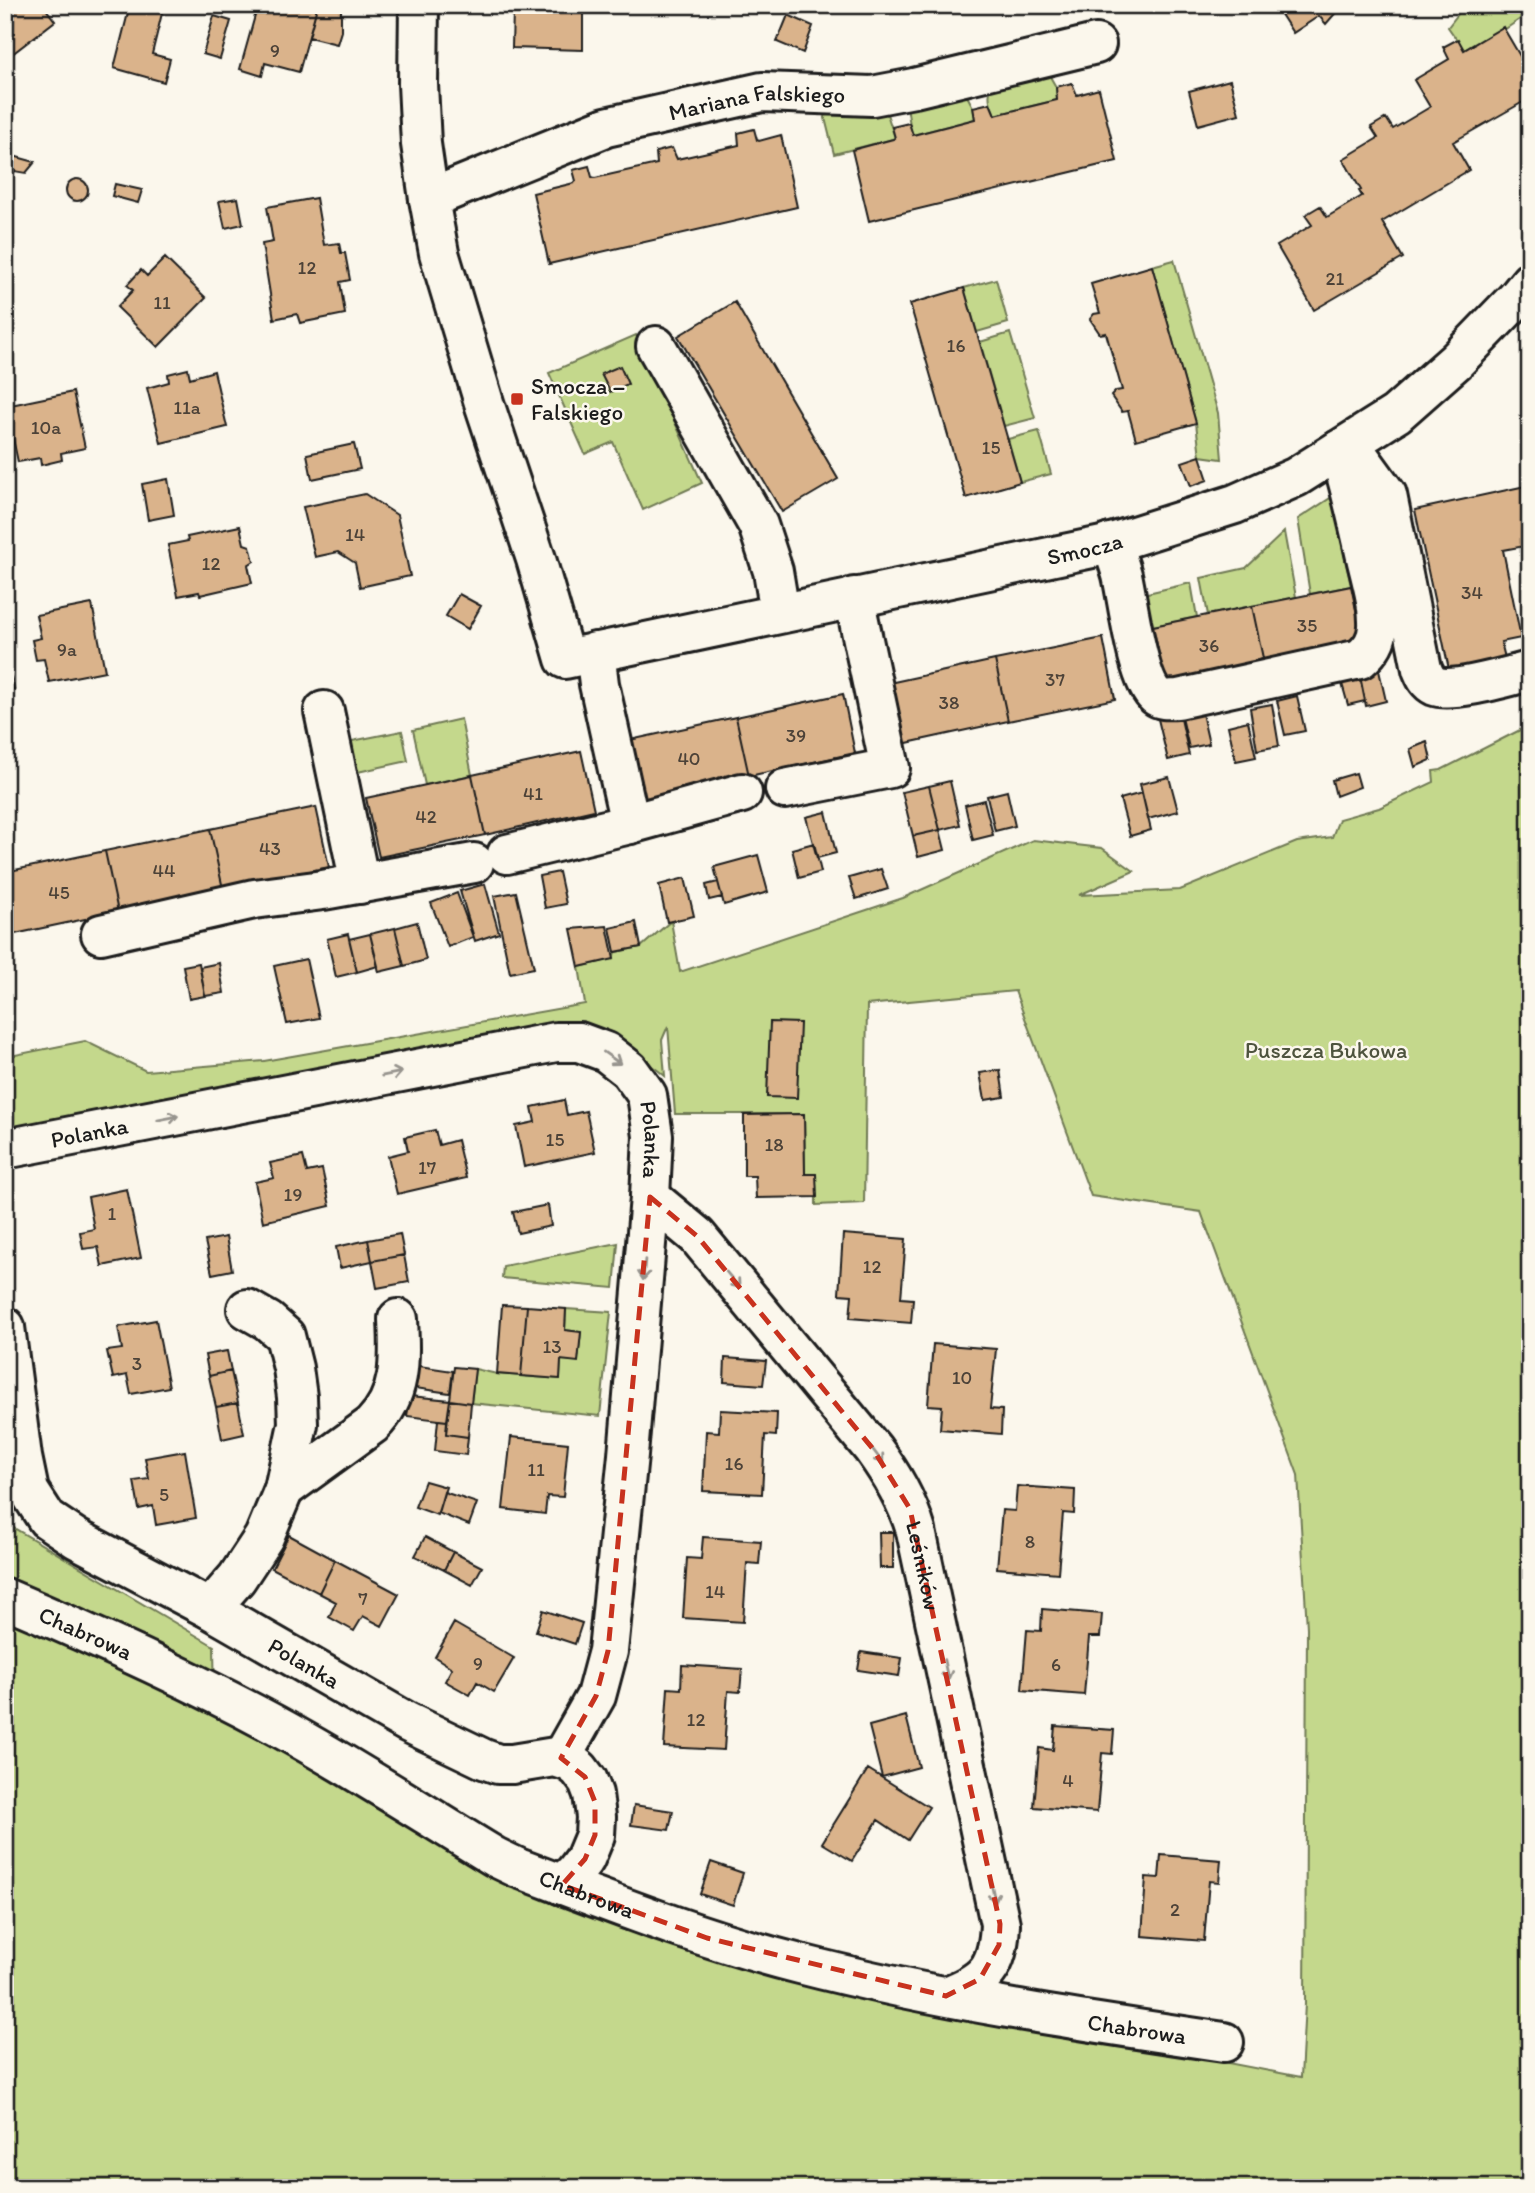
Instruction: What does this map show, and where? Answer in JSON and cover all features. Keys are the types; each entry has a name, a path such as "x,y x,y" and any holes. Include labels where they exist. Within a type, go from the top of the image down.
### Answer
{"street":[{"path":"419,5 418,84 421,144 439,253 485,406 536,559 580,655 599,684 630,824"},
{"name":"Mariana Falskiego","path":"429,199 526,158 619,124 762,92 872,96 1096,44"},
{"name":"Smocza","path":"580,655 1111,543 1235,504 1296,477 1396,414 1456,361 1530,282"},
{"path":"656,346 758,525 773,571 780,613"},
{"path":"1111,543 1121,570 1136,647 1148,684 1157,696 1178,699 1360,659 1375,643 1378,626 1373,587 1348,478 1344,447"},
{"path":"1344,447 1387,495 1422,669 1427,679 1433,685 1443,688 1530,671"},
{"path":"785,789 890,768 854,597"},
{"path":"324,711 359,884"},
{"path":"102,934 254,899 359,884 491,859 742,793"},
{"name":"Polanka","path":"5,1149 556,1042 579,1042 606,1052 629,1070 647,1095 653,1136 628,1455 608,1651 596,1696 561,1758 548,1757 512,1765 484,1759 407,1722 210,1609 77,1539 47,1519 29,1491 5,1327"},
{"name":"Leśników","path":"650,1197 697,1236 873,1449 893,1476 909,1509 916,1531 1000,1924 999,1945 988,1970 970,1987 946,1996"},
{"path":"210,1609 237,1578 264,1536 284,1489 298,1424 297,1397 285,1336 268,1321 247,1309"},
{"path":"284,1489 372,1425 384,1413 390,1401 400,1360 398,1320"},
{"name":"Chabrowa","path":"5,1598 92,1635 277,1726 495,1857 562,1885 707,1938 800,1964 946,1996 1036,2014 1224,2042"},
{"path":"561,1758 570,1762 585,1777 593,1794 597,1817 595,1835 585,1859 562,1885"}],"highlighted area":[{"path":"650,1197 697,1236 873,1449 910,1509 1000,1924 999,1945 980,1979 946,1996 707,1938 562,1885 585,1859 595,1835 595,1802 585,1777 561,1758 596,1696 608,1651"}],"green space":[{"path":"1465,5 1506,5 1529,13 1504,30 1503,27 1464,50 1448,27"},
{"path":"1048,73 1056,87 1057,100 995,115 990,100 992,84"},
{"path":"966,94 973,107 975,119 913,135 911,133 907,105"},
{"path":"886,111 895,138 834,154 825,118 826,112"},
{"path":"1174,260 1218,413 1222,459 1200,456 1196,423 1152,266"},
{"path":"996,279 1008,323 977,332 964,288"},
{"path":"1010,333 1035,418 1004,426 980,342"},
{"path":"636,335 702,483 643,510 613,442 585,454 549,373"},
{"path":"1039,431 1051,474 1020,482 1008,439"},
{"path":"1332,497 1351,586 1310,594 1298,519"},
{"path":"1284,532 1296,597 1208,615 1201,578 1246,568"},
{"path":"1191,583 1197,617 1153,626 1152,620 1147,621 1143,594"},
{"path":"461,719 472,775 425,785 413,730"},
{"name":"Puszcza Bukowa","path":"1530,725 1530,2188 5,2188 5,1872 11,1865 5,1822 5,1502 9,1525 214,1646 215,1703 539,1897 963,2012 1301,2077 1305,2004 1307,1628 1298,1475 1201,1212 1091,1196 1015,991 867,1005 864,1203 816,1205 816,1174 805,1174 804,1114 675,1114 668,1026 662,1040 665,1076 638,1058 606,1052 5,1149 5,1057 85,1041 146,1071 264,1061 585,1004 579,967 613,959 615,952 641,947 671,921 680,972 903,898 1033,840 1102,848 1134,871 1079,895 1180,890 1297,842 1332,837 1339,819 1379,808 1434,782 1433,771 1441,770"},
{"path":"402,731 408,761 353,773 347,742"},
{"path":"618,1243 614,1288 502,1278 503,1266"},
{"path":"566,1309 611,1312 600,1416 471,1403 475,1369 497,1374 560,1379 561,1360 578,1361 581,1332 565,1330"}],"building":[{"path":"5,5 43,5 55,21 7,58 5,55"},
{"path":"130,5 164,5 152,54 170,59 164,82 114,68"},
{"path":"258,5 317,7 299,72 265,63 262,76 240,69"},
{"path":"311,5 341,5 341,31 337,44 309,37 317,7"},
{"path":"497,5 583,5 583,50 512,48 513,10 497,10"},
{"path":"1275,5 1338,5 1340,8 1326,24 1319,16 1293,33"},
{"path":"788,15 813,26 803,53 777,42"},
{"path":"214,16 231,21 220,59 203,54"},
{"path":"1503,27 1530,73 1530,98 1453,142 1469,170 1382,222 1403,258 1314,310 1277,246 1312,225 1305,215 1320,206 1327,217 1362,196 1343,159 1378,138 1371,127 1386,118 1393,129 1430,107 1414,80 1449,59 1443,47 1458,39 1464,50"},
{"path":"1230,80 1239,114 1198,125 1189,91"},
{"path":"1072,83 1077,95 1099,89 1117,161 869,221 852,150 895,138 892,127 909,123 913,135 975,119 973,107 990,103 995,115 1057,100 1056,87"},
{"path":"754,129 759,141 781,135 797,207 549,264 533,193 574,183 576,181 573,170 589,166 592,177 595,178 657,164 656,152 672,148 677,159 739,145 738,133"},
{"path":"6,154 35,162 26,173 15,171 5,182"},
{"path":"77,179 85,182 88,190 85,198 77,201 69,198 66,190 69,182"},
{"path":"115,184 142,190 138,203 112,196"},
{"path":"238,198 243,224 225,228 219,201"},
{"path":"316,198 324,245 339,243 341,253 345,253 350,280 340,282 345,314 300,323 297,314 274,319 262,244 273,242 267,207"},
{"path":"165,258 206,298 158,347 117,307 133,290 127,285 141,270 147,276"},
{"path":"1152,266 1196,423 1136,440 1128,411 1122,412 1111,396 1122,390 1106,333 1100,334 1090,319 1094,314 1100,313 1091,284"},
{"path":"964,288 1020,482 966,498 910,304"},
{"path":"735,302 838,479 782,512 678,336"},
{"path":"620,366 628,384 610,392 601,374"},
{"path":"188,369 190,378 214,371 227,427 161,443 147,388 169,382 168,374"},
{"path":"73,392 85,448 61,453 62,460 41,465 40,458 18,462 6,406"},
{"path":"1530,431 1530,461 1523,432"},
{"path":"354,444 360,469 312,479 307,454"},
{"path":"1200,456 1208,480 1191,486 1182,462"},
{"path":"168,479 174,515 148,520 142,484"},
{"path":"1530,485 1530,545 1503,550 1521,638 1501,642 1506,662 1450,674 1415,510"},
{"path":"365,494 397,515 410,576 360,587 355,563 338,552 315,557 303,507"},
{"path":"240,526 244,544 250,546 254,561 248,565 252,583 200,595 199,592 178,596 168,545 188,541 187,537"},
{"path":"1351,586 1363,643 1264,663 1252,606"},
{"path":"459,594 481,606 468,629 446,616"},
{"path":"92,604 105,671 49,682 44,659 36,660 32,640 41,638 36,615"},
{"path":"1252,606 1264,663 1165,684 1153,626"},
{"path":"1103,638 1115,699 1008,721 995,660"},
{"path":"5,649 14,689 5,691"},
{"path":"995,660 1008,721 902,744 889,683"},
{"path":"1378,666 1386,701 1366,706 1359,671"},
{"path":"1360,676 1365,701 1348,705 1341,680"},
{"path":"843,694 855,753 749,776 736,717"},
{"path":"1297,696 1305,731 1285,735 1277,701"},
{"path":"1272,704 1279,746 1257,750 1250,708"},
{"path":"1201,709 1209,744 1189,748 1181,713"},
{"path":"1180,714 1189,755 1168,760 1158,719"},
{"path":"736,717 749,776 643,799 630,740"},
{"path":"1248,721 1256,757 1236,761 1228,726"},
{"path":"1427,742 1431,760 1415,767 1410,749"},
{"path":"581,751 594,810 485,835 472,775"},
{"path":"1356,773 1360,787 1336,796 1332,780"},
{"path":"472,775 485,835 379,857 366,798"},
{"path":"1169,777 1178,811 1148,819 1140,784"},
{"path":"950,781 960,825 940,830 929,786"},
{"path":"929,786 940,830 913,836 902,792"},
{"path":"1007,791 1015,826 995,831 987,796"},
{"path":"1142,793 1151,830 1130,836 1120,799"},
{"path":"984,800 993,835 973,840 965,805"},
{"path":"316,807 329,867 223,889 210,829"},
{"path":"826,812 836,853 817,858 806,817"},
{"path":"210,829 223,889 118,912 105,851"},
{"path":"940,830 945,850 918,857 913,836"},
{"path":"814,843 821,872 799,878 792,849"},
{"path":"105,851 118,912 10,935 5,912 5,872"},
{"path":"758,855 768,892 724,905 714,867"},
{"path":"881,869 888,889 856,899 849,878"},
{"path":"559,872 566,904 545,908 539,876"},
{"path":"685,878 694,916 667,922 659,885"},
{"path":"718,882 722,897 709,900 706,885"},
{"path":"485,884 499,933 475,941 460,891"},
{"path":"516,892 534,968 510,973 494,896"},
{"path":"457,893 473,937 448,947 431,903"},
{"path":"417,922 426,960 404,966 395,928"},
{"path":"636,922 641,947 615,952 610,928"},
{"path":"607,926 614,959 579,967 571,929"},
{"path":"395,928 404,966 379,972 370,934"},
{"path":"348,934 357,972 336,977 327,939"},
{"path":"370,934 378,966 357,972 349,939"},
{"path":"306,959 319,1018 287,1024 274,966"},
{"path":"199,963 205,996 189,999 183,966"},
{"path":"219,963 224,993 205,996 200,967"},
{"path":"770,1022 800,1023 797,1098 767,1097"},
{"path":"1000,1070 1004,1097 985,1100 980,1073"},
{"path":"564,1100 567,1115 586,1111 595,1152 524,1167 516,1126 535,1122 532,1107"},
{"path":"804,1114 805,1174 816,1174 817,1197 756,1198 755,1176 744,1176 744,1115"},
{"path":"435,1130 439,1145 457,1140 466,1178 397,1194 388,1156 408,1151 405,1137"},
{"path":"303,1156 307,1172 322,1169 330,1206 263,1222 255,1182 274,1178 270,1163"},
{"path":"127,1189 141,1258 102,1266 98,1247 83,1249 80,1232 94,1229 88,1197"},
{"path":"548,1205 551,1226 518,1233 513,1212"},
{"path":"400,1234 404,1255 372,1261 368,1240"},
{"path":"843,1234 906,1239 901,1298 913,1299 911,1323 850,1318 852,1295 839,1294"},
{"path":"226,1237 232,1270 212,1274 205,1241"},
{"path":"368,1240 372,1261 340,1268 336,1247"},
{"path":"404,1255 409,1282 377,1288 372,1261"},
{"path":"502,1305 527,1306 521,1376 497,1374"},
{"path":"527,1306 566,1309 565,1330 581,1332 578,1362 561,1360 560,1379 521,1376"},
{"path":"156,1320 169,1387 131,1394 127,1375 113,1378 107,1351 122,1349 118,1327"},
{"path":"933,1344 996,1349 990,1409 1002,1410 1001,1434 940,1429 942,1406 928,1405"},
{"path":"227,1351 231,1371 209,1376 205,1355"},
{"path":"725,1358 766,1361 763,1385 724,1382"},
{"path":"419,1366 453,1371 450,1393 415,1388"},
{"path":"454,1367 475,1369 471,1403 450,1400"},
{"path":"231,1371 238,1403 216,1407 209,1376"},
{"path":"410,1396 450,1400 447,1421 407,1416"},
{"path":"450,1400 471,1403 468,1437 446,1434"},
{"path":"238,1403 244,1434 222,1439 216,1407"},
{"path":"720,1410 777,1413 776,1436 765,1435 762,1494 703,1491 706,1431 719,1432"},
{"path":"438,1420 447,1421 446,1434 468,1437 466,1455 435,1451"},
{"path":"511,1437 568,1443 563,1497 547,1496 545,1514 503,1509"},
{"path":"185,1451 196,1518 156,1525 153,1506 139,1509 134,1481 149,1479 145,1458"},
{"path":"425,1481 446,1487 437,1515 415,1507"},
{"path":"1017,1486 1075,1490 1074,1514 1063,1513 1058,1573 997,1568 1002,1510 1015,1511"},
{"path":"444,1492 477,1503 469,1525 438,1513"},
{"path":"879,1532 893,1532 893,1568 880,1568"},
{"path":"289,1535 335,1560 319,1593 272,1568"},
{"path":"425,1537 453,1552 444,1570 415,1556"},
{"path":"703,1537 761,1541 759,1564 747,1563 743,1622 683,1618 687,1558 701,1559"},
{"path":"453,1552 482,1567 472,1585 444,1570"},
{"path":"335,1560 399,1594 382,1626 363,1616 354,1631 329,1617 336,1602 319,1593"},
{"path":"1042,1609 1102,1614 1100,1637 1089,1637 1084,1695 1022,1690 1027,1630 1041,1631"},
{"path":"543,1610 582,1623 575,1644 536,1631"},
{"path":"454,1623 514,1658 494,1692 477,1682 470,1695 445,1681 452,1668 435,1657"},
{"path":"861,1652 902,1658 899,1676 858,1670"},
{"path":"682,1665 742,1669 740,1692 728,1691 724,1750 664,1747 668,1688 681,1689"},
{"path":"906,1716 919,1767 882,1777 869,1726"},
{"path":"1055,1726 1114,1730 1112,1754 1102,1753 1097,1812 1034,1807 1039,1748 1053,1750"},
{"path":"868,1769 929,1807 908,1840 878,1820 852,1861 822,1843"},
{"path":"634,1805 673,1811 669,1830 631,1825"},
{"path":"1161,1855 1221,1860 1219,1882 1209,1881 1204,1941 1142,1936 1146,1877 1159,1878"},
{"path":"711,1862 743,1873 733,1905 700,1894"}],"place":[{"name":"Smocza – Falskiego","path":"517,399"}]}
